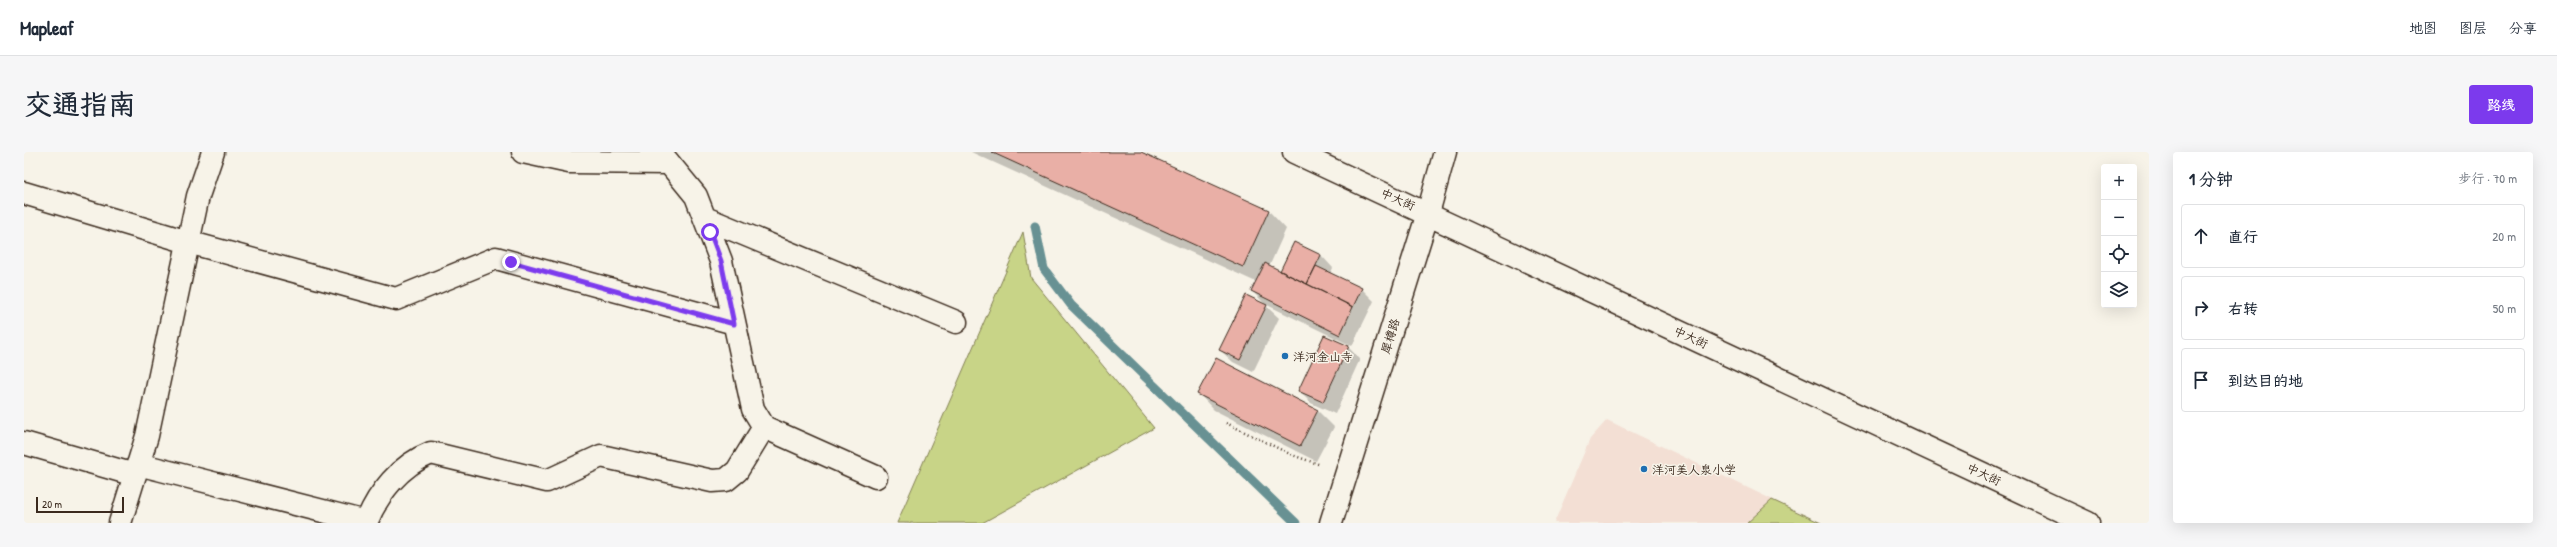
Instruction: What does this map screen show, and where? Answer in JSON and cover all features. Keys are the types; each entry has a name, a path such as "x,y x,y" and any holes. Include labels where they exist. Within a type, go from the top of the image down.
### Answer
{"street":[{"path":"120,523 146,436 198,196 213,152"},
{"path":"523,152 569,162 664,157 696,196 721,261 753,409 764,427 876,477"},
{"name":"中大街","path":"1294,152 1428,213 2088,523"},
{"name":"犀樽路","path":"1332,521 1428,213 1445,152"},
{"path":"24,193 188,242 396,299 496,258 734,324"},
{"path":"705,218 956,322"},
{"path":"24,443 366,522 373,506 398,474 415,459 431,453 547,481 601,456 712,481 726,480 737,471 764,427"}],"path":[{"path":"1226,423 1292,455 1346,474"}],"shaded area":[{"name":"洋河美人泉小学","path":"1607,420 1821,523 1554,523 1590,439"}],"green space":[{"path":"1023,232 1031,278 1154,428 982,523 897,523"},
{"path":"1772,500 1821,523 1747,523"}],"building":[{"path":"991,152 1141,152 1269,210 1243,267"},
{"path":"1294,242 1321,255 1307,284 1280,271"},
{"path":"1265,263 1353,307 1340,335 1251,291"},
{"path":"1316,266 1362,288 1353,307 1307,284"},
{"path":"1246,295 1267,305 1240,360 1219,350"},
{"path":"1324,335 1349,346 1323,402 1298,391"},
{"path":"1216,358 1318,410 1300,446 1197,394"}],"waterway":[{"path":"1035,226 1044,269 1071,305 1296,523"}],"place":[{"name":"洋河金山寺","path":"1285,356"},
{"name":"洋河美人泉小学","path":"1644,469"}],"route":[{"path":"511,262 734,324 721,261 710,232"}]}
